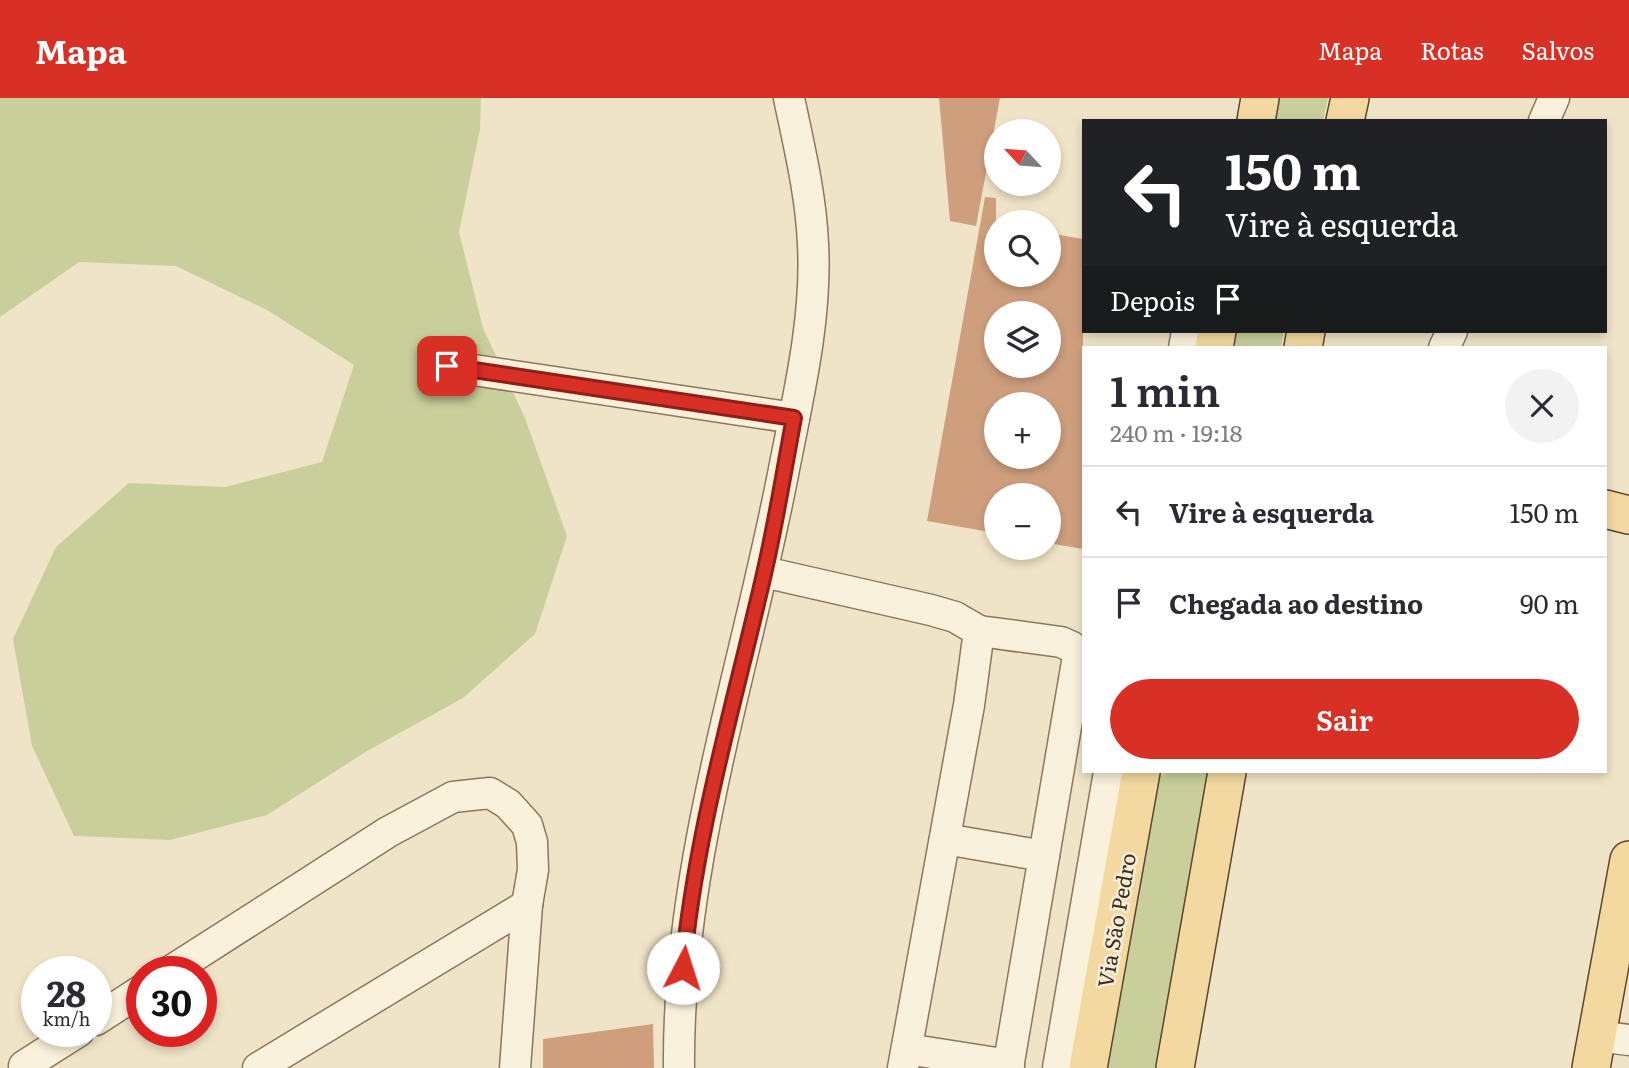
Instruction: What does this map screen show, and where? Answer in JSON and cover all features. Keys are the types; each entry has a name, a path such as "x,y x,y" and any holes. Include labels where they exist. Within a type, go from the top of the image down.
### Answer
{"main road":[{"path":"1256,119 1260,98"},
{"path":"1345,119 1350,98"},
{"path":"1607,510 1629,515"},
{"name":"Via São Pedro","path":"1088,1068 1141,773"},
{"path":"1175,1068 1227,773"},
{"path":"1606,1048 1629,860"}],"street":[{"path":"679,1068 679,1016 687,920 709,798 764,572 794,418 811,312 813,245 804,169 789,98"},
{"path":"1545,119 1554,98"},
{"path":"447,366 794,418"},
{"path":"764,572 932,610 955,617 979,631 1061,642 1072,647 1078,656 1008,1066 905,1058 979,631"},
{"path":"1058,1068 1109,773"},
{"path":"194,956 388,832 453,797 490,793 508,804 527,825 532,842 533,870 527,905 516,1068"},
{"path":"945,839 1044,856"},
{"path":"258,1068 527,905"},
{"path":"24,1066 54,1047"}],"green space":[{"path":"0,98 481,98 480,129 459,232 483,328 525,418 567,536 535,634 463,698 367,751 267,815 170,840 74,836 32,746 13,639 56,547 129,483 225,487 322,462 354,365 267,310 176,266 79,262 0,317"},
{"path":"1280,98 1328,98 1323,119 1276,119"},
{"path":"1237,333 1284,333 1281,346 1234,346"},
{"path":"1165,773 1208,773 1156,1068 1108,1068 1159,778"}],"building":[{"path":"939,98 1000,98 996,119 984,119 984,183 976,226 950,221"},
{"path":"985,197 996,198 996,210 984,210 984,287 1061,287 1061,235 1082,239 1082,549 1061,545 1061,483 984,483 984,531 927,521"},
{"path":"653,1024 654,1068 543,1068 543,1039"}],"route":[{"path":"447,366 794,418 764,572 709,798 687,920 683,968"}]}
